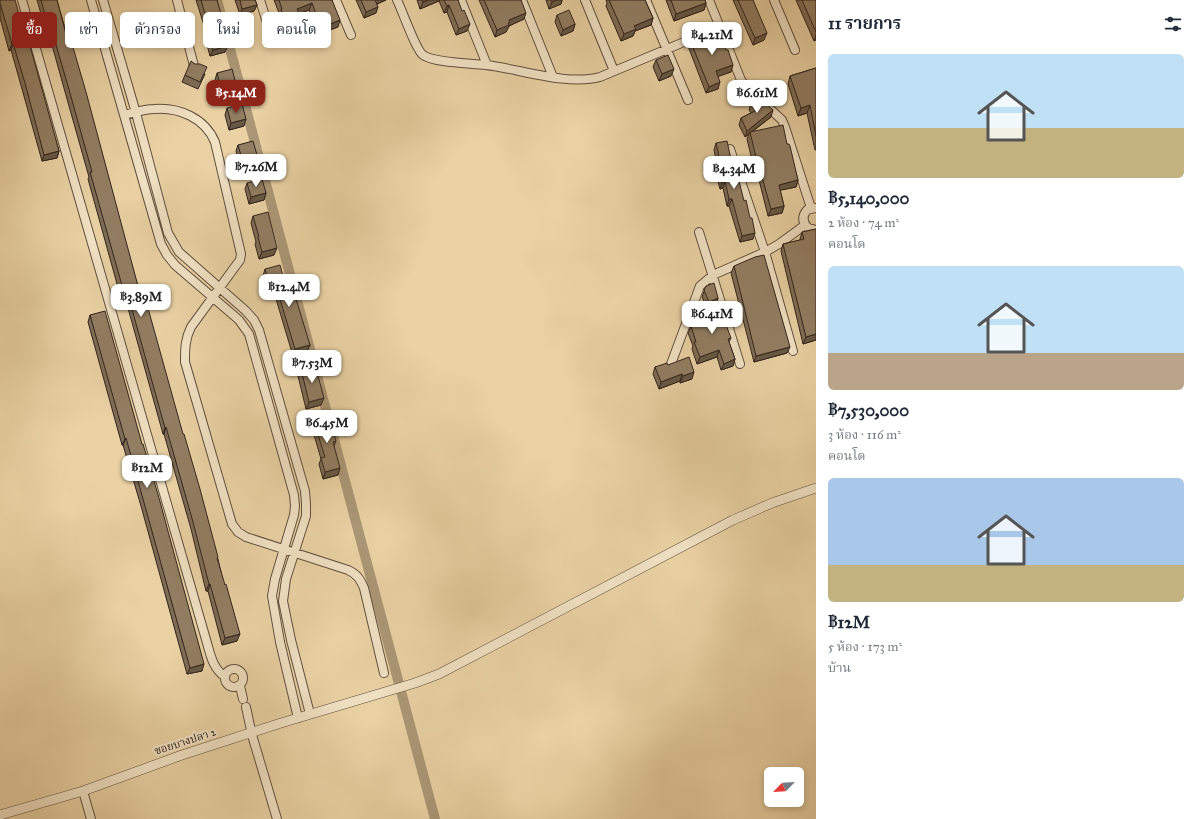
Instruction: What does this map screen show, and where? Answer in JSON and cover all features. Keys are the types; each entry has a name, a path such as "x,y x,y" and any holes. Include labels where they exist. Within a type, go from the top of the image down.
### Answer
{"street":[{"path":"22,0 207,643 214,664 218,672 225,677 228,685 236,688 243,683 244,678 239,670 235,669 230,670 225,677"},
{"path":"91,0 161,244 175,265 239,320 249,334 294,495 294,515 272,596 280,642 298,718"},
{"path":"103,0 136,112 168,233 179,252 246,311 254,320 259,330 304,491 306,504 306,516 286,579 284,600 291,640 310,714"},
{"path":"177,0 194,66"},
{"path":"260,0 264,12"},
{"path":"336,0 351,35"},
{"path":"397,0 418,48 424,56 432,59 487,65 553,77 586,80 600,77 720,27"},
{"path":"461,0 487,65"},
{"path":"522,0 553,77"},
{"path":"585,0 614,71"},
{"path":"646,0 688,100"},
{"path":"710,0 741,80 745,86 782,120 813,208 805,213 803,217 805,225 816,230"},
{"path":"774,0 795,50"},
{"path":"124,115 153,109 168,109 180,112 191,116 202,123 211,133 215,142 241,254 237,264 191,327 186,336 184,349 185,362 228,515 232,524 238,532 246,537 348,570 356,574 361,580 364,588 384,673"},
{"path":"730,149 765,252 793,351"},
{"path":"670,364 700,286 713,275 765,252 779,244 805,225"},
{"path":"699,232 740,364"},
{"name":"ซอยบางปลา 2","path":"0,815 83,791 164,761 252,732 415,683 453,667 733,520 772,503 816,488"},
{"path":"280,642 291,640"},
{"path":"240,686 243,698"},
{"path":"246,708 277,819"},
{"path":"83,791 91,819"}],"building":[{"path":"0,0 15,0 18,12 12,12 12,44"},
{"path":"41,0 57,0 65,30 65,48 73,48 142,301 146,301 200,489 218,557 217,558 240,634 225,638 128,295 125,296 90,172 92,172 57,48 57,12 44,12"},
{"path":"201,0 217,0 220,12 205,12"},
{"path":"240,0 255,0 257,5 242,9"},
{"path":"279,0 332,0 340,20 331,24 331,12 315,12 312,3 297,9 298,12 282,12"},
{"path":"361,0 375,0 378,7 366,12"},
{"path":"444,0 458,0 462,11 464,10 470,24 459,29 449,5 447,6"},
{"path":"484,0 521,0 526,13 509,20 509,25 497,30"},
{"path":"609,0 645,0 653,18 634,26 636,29 624,34"},
{"path":"671,0 705,0 706,3 676,14"},
{"path":"738,0 753,0 767,33 755,38"},
{"path":"802,0 816,0 816,32"},
{"path":"569,10 575,24 563,30 557,15"},
{"path":"719,31 733,65 716,71 720,82 709,87 690,40 701,35 702,37"},
{"path":"14,48 31,48 59,151 44,155"},
{"path":"668,55 674,69 662,74 656,60"},
{"path":"191,61 195,64 200,64 207,67 200,82 185,75"},
{"path":"816,68 816,136 810,105 801,108 790,76"},
{"path":"232,69 236,84 221,88 217,73"},
{"path":"759,97 773,110 747,131 741,118 757,110 751,103"},
{"path":"242,104 246,119 231,123 227,108"},
{"path":"783,125 787,144 790,146 798,180 779,185 784,206 771,209 759,170 750,132"},
{"path":"253,141 257,155 242,159 238,145"},
{"path":"727,141 736,182 739,181 744,201 746,200 750,218 752,218 755,233 742,236 732,199 729,199 725,181 722,182 719,167 721,166 716,143"},
{"path":"262,179 266,193 251,197 247,183"},
{"path":"268,212 277,248 262,252 253,216"},
{"path":"816,229 816,334 806,337 783,244 804,239 802,232"},
{"path":"764,255 790,347 756,356 734,266 755,257"},
{"path":"280,265 287,291 293,289 310,345 295,349 275,283 269,284 265,269"},
{"path":"714,283 718,298 709,302 704,290 706,286"},
{"path":"707,301 716,326 725,322 731,338 728,339 735,359 724,364 719,350 700,357 694,342 696,342 691,326 692,324 701,321 697,310 699,303"},
{"path":"105,311 142,444 159,498 204,664 190,668 90,315"},
{"path":"689,357 694,372 683,376 682,374 661,382 655,367 667,363 668,365"},
{"path":"315,365 324,398 309,402 301,369"},
{"path":"329,417 336,441 333,442 340,468 325,472 321,458 325,457 314,422"}],"waterway":[{"path":"217,0 435,819"}]}
